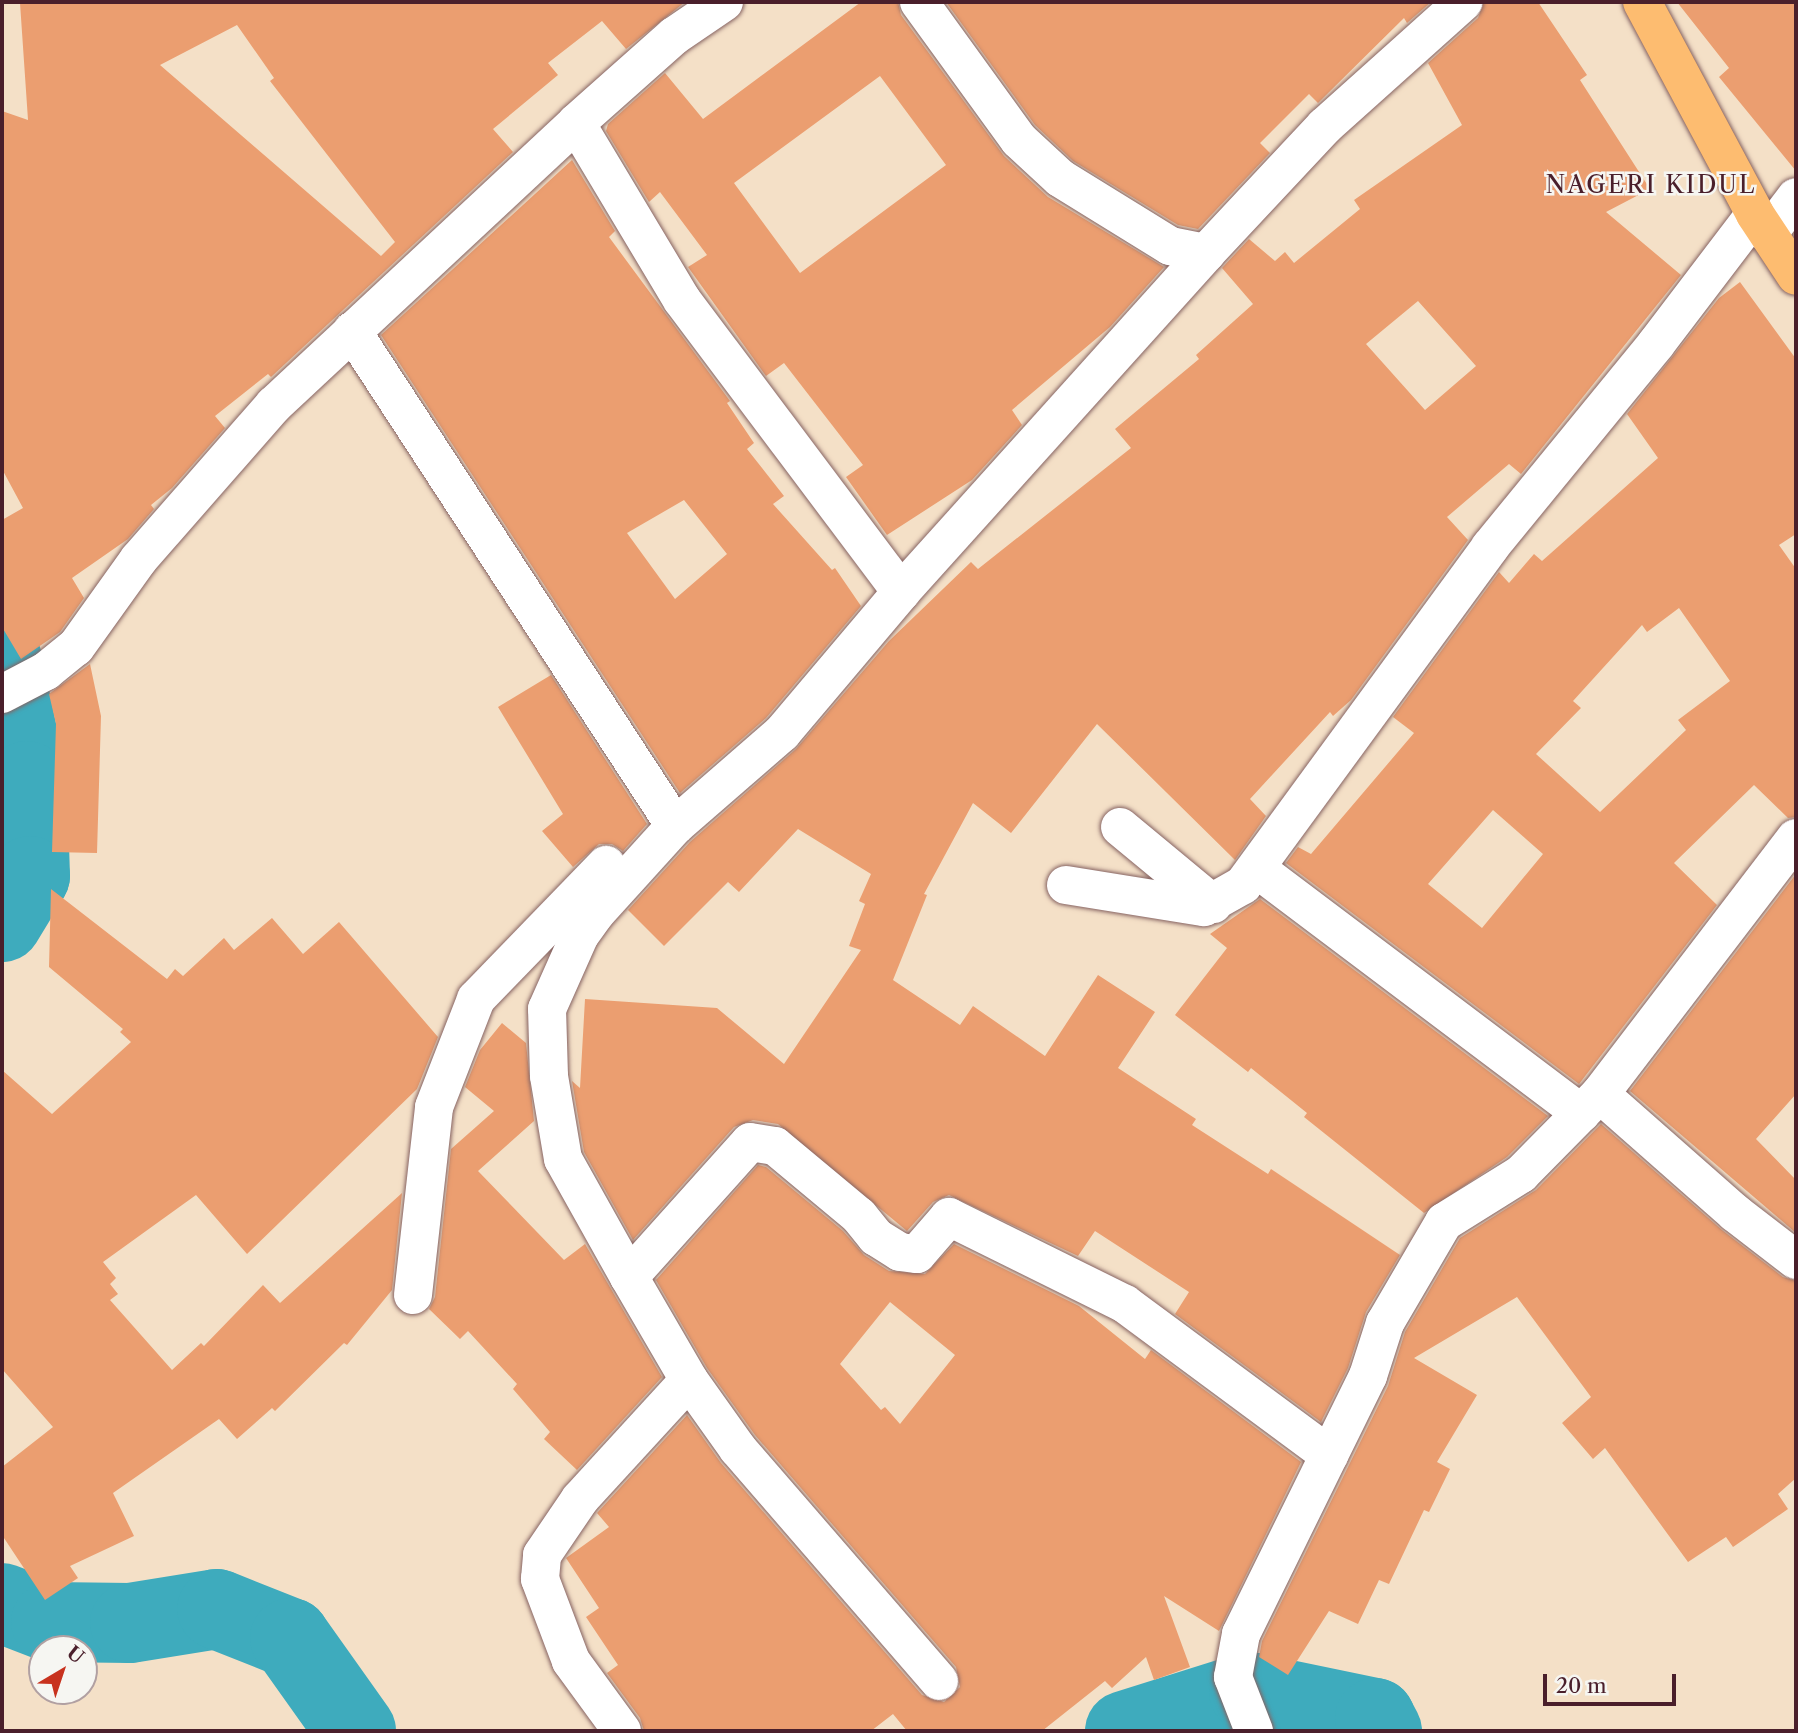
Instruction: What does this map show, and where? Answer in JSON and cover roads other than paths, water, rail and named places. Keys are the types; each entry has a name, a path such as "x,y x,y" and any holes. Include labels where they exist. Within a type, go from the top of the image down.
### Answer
{"main road":[{"path":"1642,2 1761,224 1796,276"}],"street":[{"path":"2,694 46,671 76,647 139,559 274,405 576,123 674,36 724,2"},
{"path":"919,2 1019,140 1060,178 1170,246 1206,253"},
{"path":"413,1295 434,1107 476,999 669,816 782,733 901,592 1206,253 1325,126 1463,2"},
{"path":"576,123 682,300 901,592"},
{"path":"1066,884 1204,907 1243,885 1490,547 1657,344 1761,224 1796,197"},
{"path":"352,331 669,816"},
{"path":"669,816 580,934 547,1009 549,1076 563,1158 689,1380 738,1449 834,1565 939,1681"},
{"path":"1120,828 1213,904"},
{"path":"1254,1731 1233,1677 1241,1634 1368,1376 1385,1323 1444,1222 1521,1174 1591,1103 1796,838"},
{"path":"1257,869 1591,1103 1796,1260"},
{"path":"629,1277 750,1142 775,1146 859,1216 876,1237 900,1252 917,1254 949,1217 1125,1304 1329,1455"},
{"path":"622,1731 571,1661 540,1579 542,1555 580,1499 689,1380"}],"waterway":[{"path":"2,659 27,781 30,876 2,922"},
{"path":"2,1603 51,1622 130,1623 217,1609 290,1638 356,1731"},
{"path":"1125,1731 1249,1692 1375,1718 1382,1731"}],"district":[{"name":"NAGERI KIDUL","path":"1651,185"}]}
